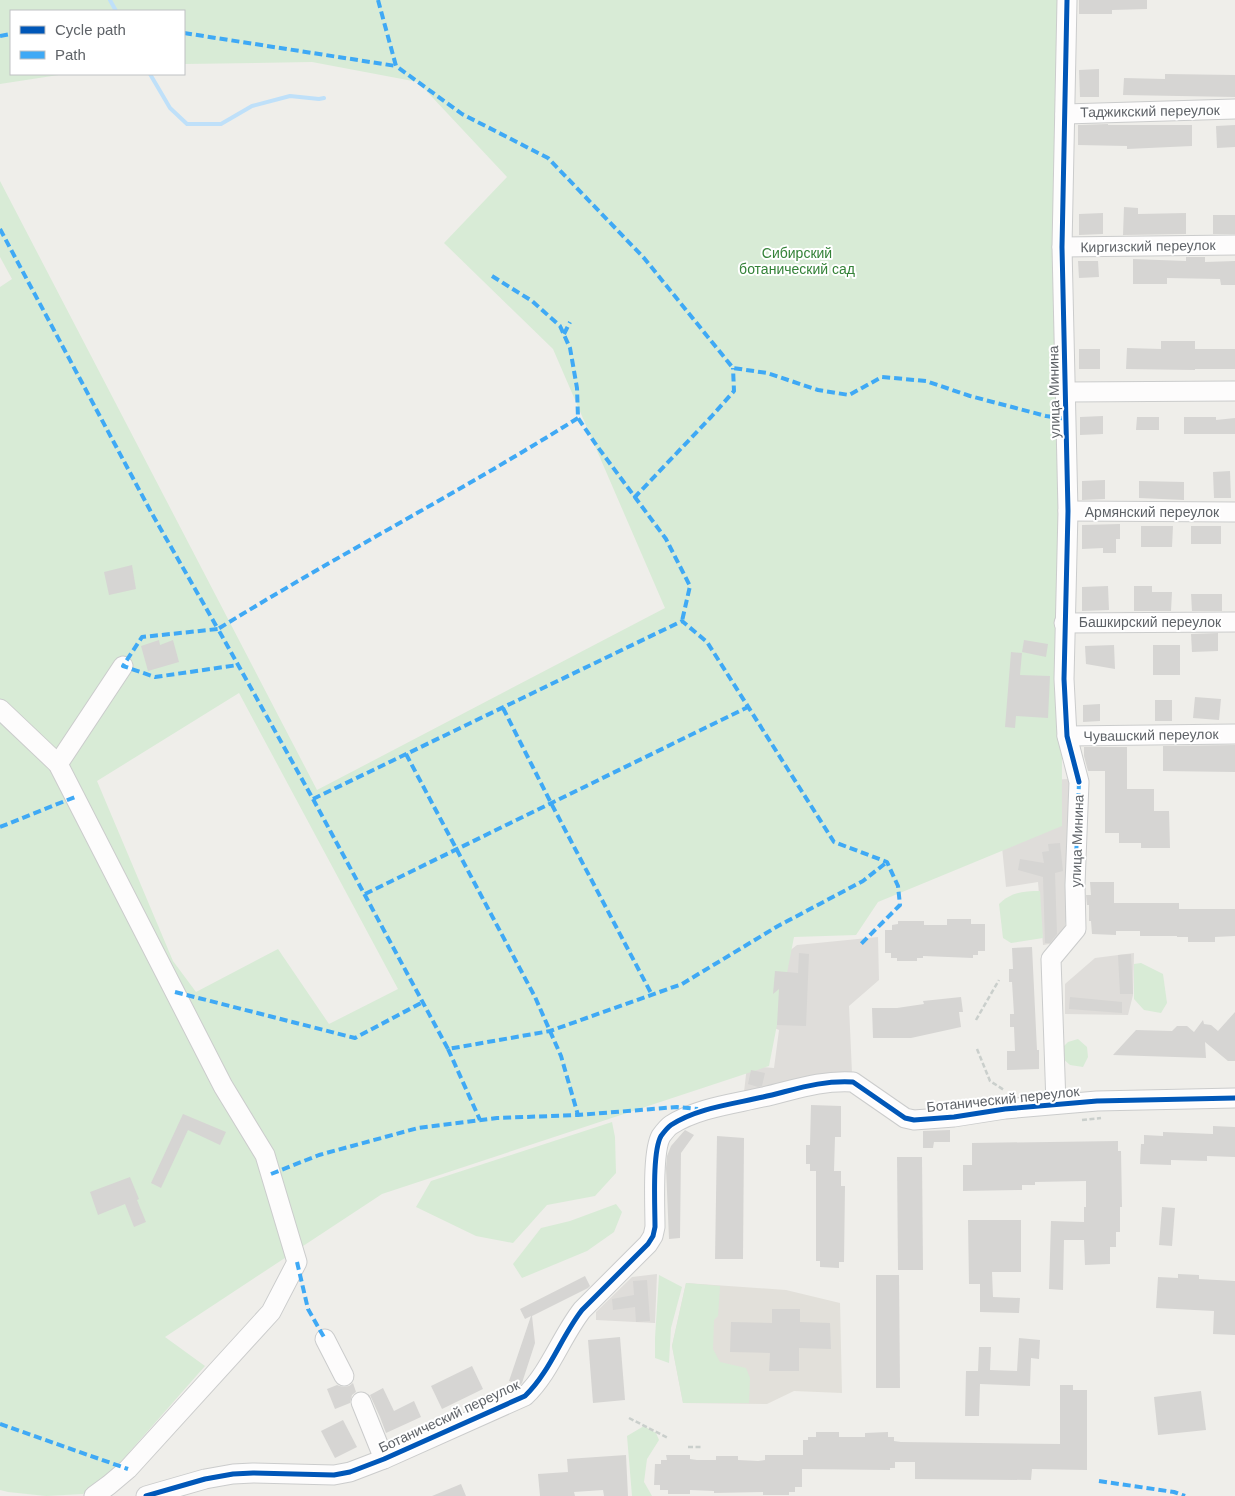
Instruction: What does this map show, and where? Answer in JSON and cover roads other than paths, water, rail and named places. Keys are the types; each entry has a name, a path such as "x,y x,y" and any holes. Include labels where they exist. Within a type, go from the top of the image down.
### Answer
{"street":[{"name":"улица Минина","path":"1056,1104 1051,958 1076,930 1075,885 1079,782 1066,736 1064,679 1068,511 1062,247 1067,0"},
{"name":"Таджикский переулок","path":"1065,114 1235,109"},
{"name":"Киргизский переулок","path":"1062,247 1235,245"},
{"path":"1066,392 1235,391"},
{"name":"Армянский переулок","path":"1068,511 1235,512"},
{"name":"Башкирский переулок","path":"1064,623 1235,622"},
{"path":"58,764 123,666"},
{"path":"0,709 58,764 223,1086 266,1155 297,1262 270,1312 128,1469 94,1496"},
{"name":"Чувашский переулок","path":"1066,736 1235,734"},
{"name":"Ботанический переулок","path":"146,1496 205,1479 233,1474 334,1475 350,1472 384,1459 525,1396 533,1388 582,1310 648,1244 653,1236 655,1227 656,1152 661,1137 670,1125 689,1116 814,1084 843,1082 853,1082 905,1118 914,1120 954,1117 1005,1109 1097,1101 1235,1098"},
{"path":"325,1339 344,1376"},
{"path":"361,1402 384,1459"}],"waterway":[{"path":"110,0 115,10"},
{"path":"151,75 170,108 187,124 221,124 252,106 290,96 324,98"}],"park label":[{"name":"Сибирский ботанический сад","path":"797,262"}]}
